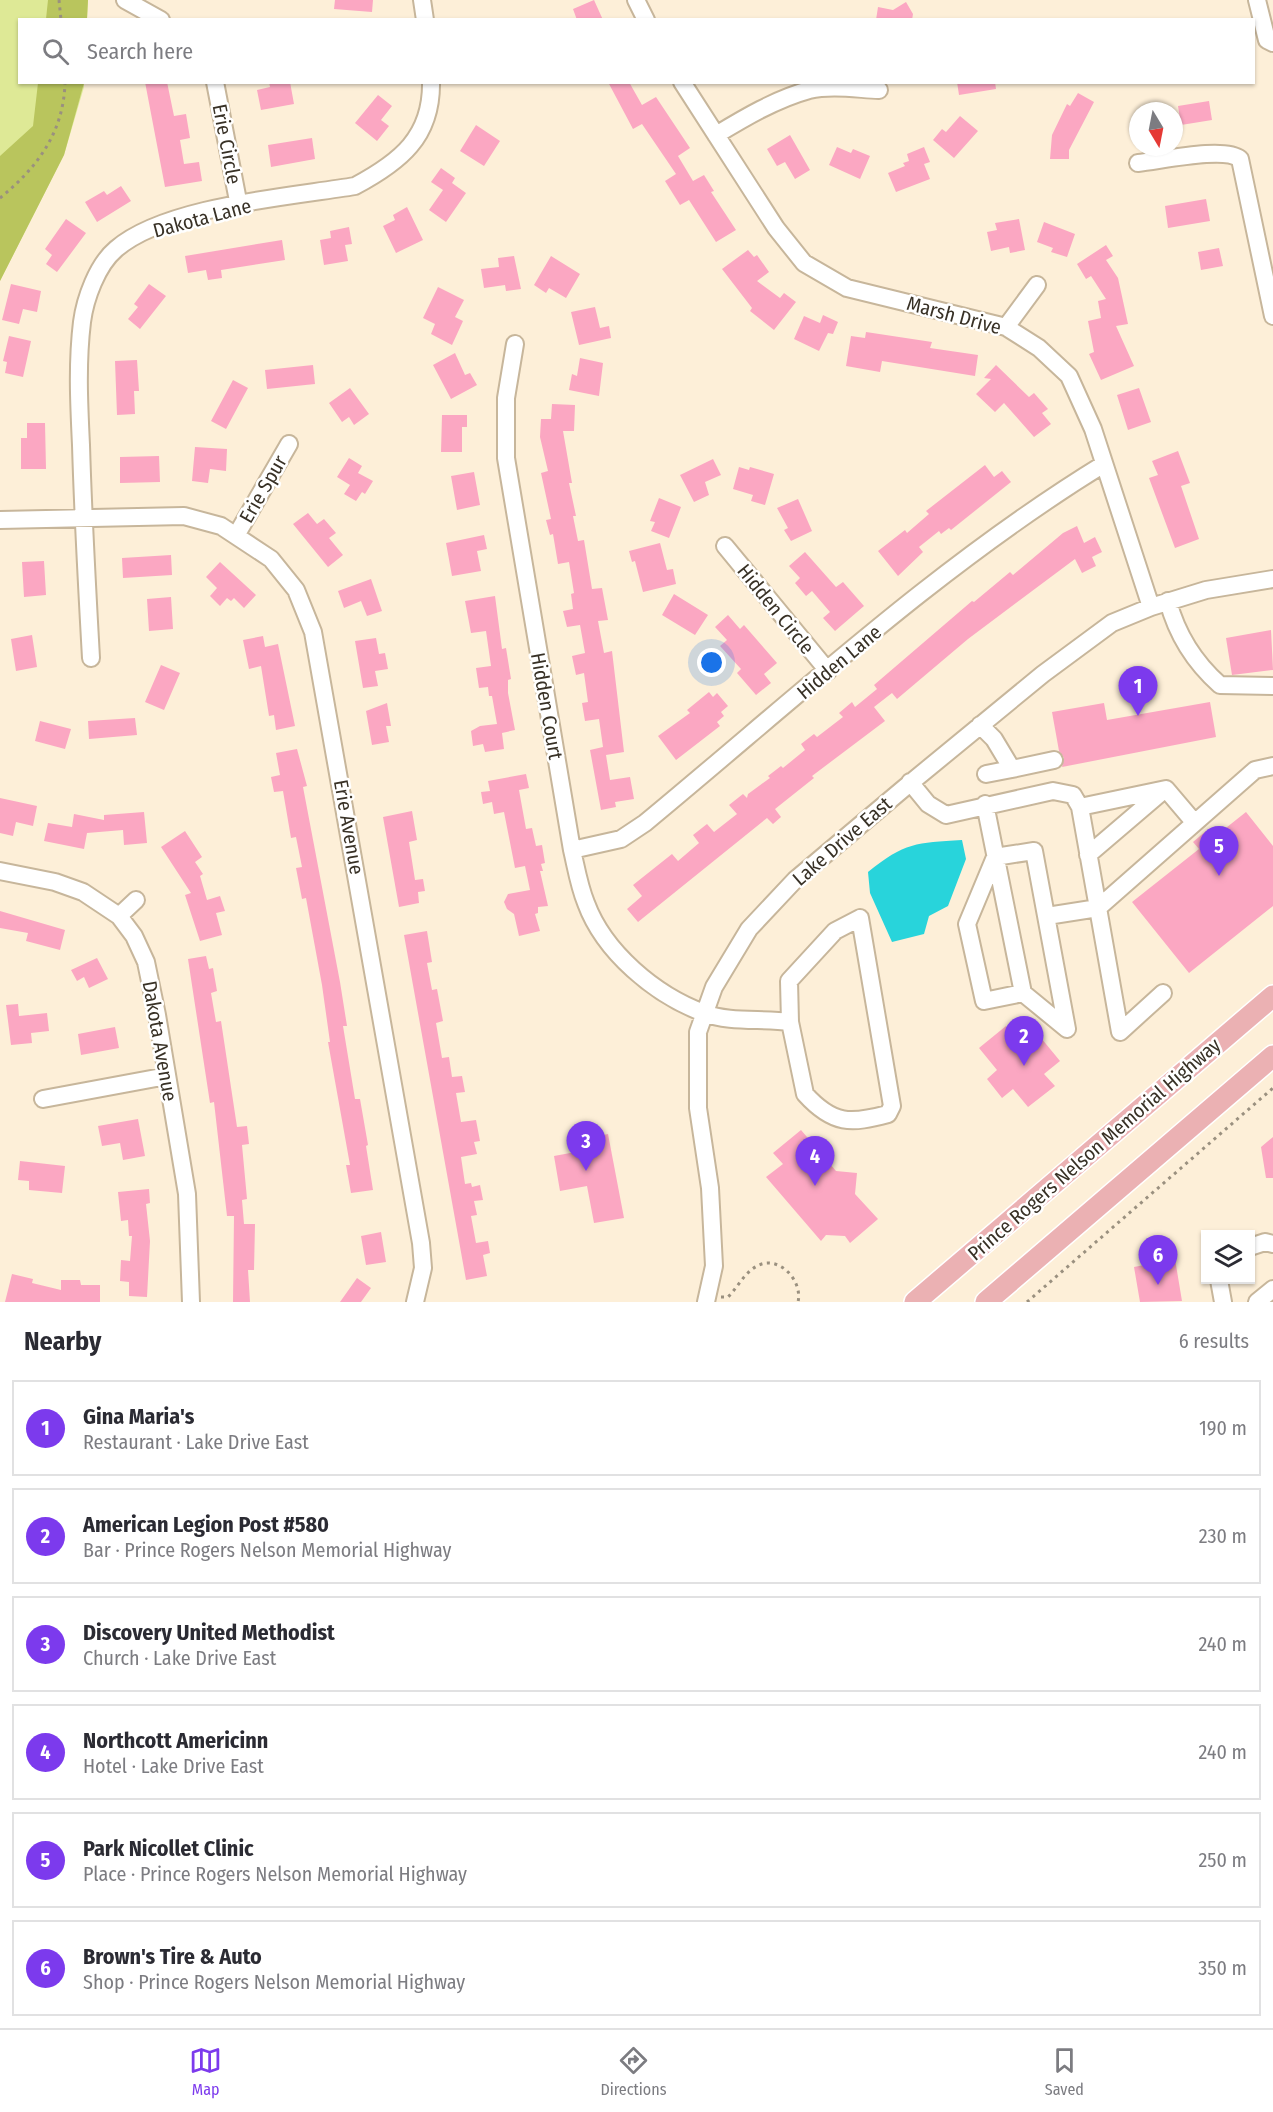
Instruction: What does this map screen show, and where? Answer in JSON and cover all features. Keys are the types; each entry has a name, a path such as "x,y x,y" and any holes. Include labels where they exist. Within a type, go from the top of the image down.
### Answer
{"main road":[{"name":"Prince Rogers Nelson Memorial Highway","path":"915,1302 1273,996"},
{"path":"986,1302 1147,1167 1273,1056"},
{"path":"1249,1076 1273,1062"}],"street":[{"path":"125,0 157,18"},
{"path":"422,0 425,18"},
{"path":"636,0 645,18"},
{"path":"1257,0 1267,40 1273,44"},
{"name":"Erie Circle","path":"215,84 239,206"},
{"name":"Dakota Lane","path":"91,658 83,516 80,352 82,321 93,281 115,250 158,225 239,206 355,186 374,176 395,162 413,143 426,123 431,99 431,84"},
{"name":"Marsh Drive","path":"683,84 776,228 804,262 846,288 1006,327 1039,348 1069,376 1093,429 1151,607"},
{"path":"716,135 744,118 810,90 839,88 879,90"},
{"path":"1138,163 1220,153 1234,155 1240,159 1273,316"},
{"path":"1006,327 1037,285"},
{"name":"Hidden Court","path":"515,344 506,398 506,458 572,850 586,904 607,941 644,978 671,997 705,1014"},
{"name":"Erie Spur","path":"237,534 289,444"},
{"name":"Hidden Lane","path":"572,850 621,839 645,823 967,555 1036,506 1104,464"},
{"name":"Erie Avenue","path":"0,520 83,516 184,516 221,526 237,534 271,559 296,590 314,632 421,1243 423,1268 415,1302"},
{"name":"Hidden Circle","path":"725,546 828,671"},
{"name":"Lake Drive East","path":"706,1302 714,1266 710,1188 698,1108 698,1032 714,987 749,929 795,880 910,783 1043,674 1112,623 1151,607 1206,590 1273,579"},
{"path":"1168,602 1173,621 1198,665 1220,685 1273,686"},
{"path":"980,725 994,739 1012,769"},
{"path":"986,774 1054,760"},
{"path":"1047,916 1098,908 1255,770 1273,766"},
{"path":"910,783 928,804 946,815 985,804 1053,791 1073,795 1080,807 1120,1032 1163,993"},
{"path":"1166,789 1194,822"},
{"path":"1080,807 1166,789"},
{"path":"1088,855 1166,789"},
{"path":"985,804 995,857 1023,993 1067,1029 1034,851 995,857"},
{"path":"995,857 967,924 984,1001 1023,993"},
{"name":"Dakota Avenue","path":"0,871 55,882 83,892 119,916 134,936 146,962 187,1194 191,1302"},
{"path":"119,916 136,900"},
{"path":"860,918 892,1106 888,1114 856,1123 837,1118 813,1103 805,1094 790,1022 789,981 836,931 860,918"},
{"path":"705,1014 790,1022"},
{"path":"43,1099 167,1076"},
{"path":"1255,1246 1265,1242 1273,1244"},
{"path":"1220,1284 1223,1302"},
{"path":"1257,1302 1273,1289"}],"path":[{"path":"59,0 61,18"},
{"path":"0,198 28,173 47,148 63,106 65,84"},
{"path":"1027,1302 1273,1088"},
{"path":"728,1298 745,1275 759,1265 774,1263 789,1271 800,1295 798,1302"}],"green space":[{"path":"0,0 88,0 87,18 18,18 18,84 84,84 84,87 64,155 0,281"},
{"path":"48,0 88,0 87,18 46,18"},
{"path":"38,84 84,84 64,155 0,281 0,156 33,126"}],"water":[{"path":"962,840 966,859 948,906 929,916 924,934 892,942 870,893 868,872 902,849 933,842"}],"building":[{"path":"335,0 373,0 372,12 334,9"},
{"path":"594,0 602,18 576,18 573,9"},
{"path":"906,2 913,14 912,18 876,18 878,7 893,10"},
{"path":"145,84 167,84 174,116 186,114 190,138 180,140 184,164 199,162 202,181 165,187"},
{"path":"269,84 290,84 294,104 261,110 257,90 270,87"},
{"path":"609,84 630,84 642,105 656,97 690,148 678,156 693,181 704,175 714,191 711,192 736,230 716,242 689,200 680,205 665,181 676,174 642,124 633,129"},
{"path":"957,84 995,84 996,89 959,95"},
{"path":"1078,93 1094,102 1069,150 1069,159 1050,159 1052,135 1067,104 1070,106"},
{"path":"378,95 392,106 381,120 389,126 377,141 355,123"},
{"path":"1209,101 1212,120 1183,125 1183,105"},
{"path":"960,116 978,131 954,158 933,140 942,129 946,132"},
{"path":"476,125 500,141 484,166 460,151"},
{"path":"790,135 810,170 795,179 785,162 777,166 767,149"},
{"path":"312,138 315,159 271,167 268,145"},
{"path":"837,147 851,153 853,149 870,156 860,179 829,165"},
{"path":"924,147 930,162 924,164 930,179 896,192 888,173 905,166 903,163 909,161 907,154"},
{"path":"441,168 455,178 452,183 466,193 446,222 429,210 443,190 431,182"},
{"path":"121,186 131,201 97,222 85,202 104,191 107,195"},
{"path":"1206,199 1210,221 1168,228 1165,206"},
{"path":"407,207 423,240 396,253 383,226 395,220 393,215"},
{"path":"66,219 86,233 57,272 46,264 52,255 45,249"},
{"path":"1019,219 1025,250 1010,253 1009,247 991,251 987,232 997,230 995,223"},
{"path":"1044,222 1075,234 1067,257 1051,252 1053,248 1037,242"},
{"path":"349,227 352,244 345,245 348,261 324,265 320,240 331,238 330,231"},
{"path":"282,240 285,260 221,270 222,278 208,280 206,270 188,273 185,256"},
{"path":"1106,245 1113,256 1106,260 1118,278 1128,324 1116,326 1134,366 1101,380 1089,354 1094,352 1088,321 1101,318 1098,301 1106,299 1091,276 1086,279 1077,264"},
{"path":"1219,248 1223,266 1201,270 1198,252"},
{"path":"748,250 754,257 757,255 769,272 757,281 780,298 784,293 796,302 774,330 750,311 752,308 722,269"},
{"path":"514,256 521,289 506,291 505,285 484,288 481,269 499,267 498,258"},
{"path":"551,256 580,274 566,298 549,288 546,293 534,285"},
{"path":"11,284 41,291 37,312 23,309 19,324 2,320"},
{"path":"149,284 166,296 140,329 128,319 138,307 134,304"},
{"path":"438,287 464,300 455,317 463,321 452,345 431,334 435,324 423,318"},
{"path":"595,307 600,328 609,326 611,338 579,345 571,312"},
{"path":"823,315 838,322 833,334 828,333 819,351 794,339 804,316 820,323"},
{"path":"866,332 932,342 930,348 978,355 975,376 882,361 880,372 846,366 851,336 865,338"},
{"path":"9,336 31,341 23,377 5,373 7,362 3,361"},
{"path":"455,353 465,375 470,373 477,385 451,399 433,365"},
{"path":"580,358 603,363 599,396 569,390 572,374 577,376"},
{"path":"137,360 139,391 134,391 135,414 117,415 115,361"},
{"path":"313,365 315,384 267,389 265,370"},
{"path":"996,365 1029,397 1034,393 1048,409 1042,413 1051,424 1034,437 1004,403 995,412 976,394 991,379 984,378"},
{"path":"233,380 248,388 226,429 211,421"},
{"path":"350,388 369,414 354,425 349,417 342,422 329,403"},
{"path":"1139,388 1151,422 1128,430 1117,395"},
{"path":"552,404 575,405 574,431 563,431 572,483 569,483 576,516 573,516 578,541 584,540 592,589 602,588 608,620 598,621 604,653 612,651 624,752 606,755 610,780 630,777 634,799 615,802 616,807 601,810 590,750 603,747 599,719 585,721 582,703 588,702 584,673 576,675 572,656 585,653 580,625 567,627 563,611 573,609 571,594 574,593 569,562 558,564 553,534 550,535 546,520 551,519 541,473 548,471 540,437 541,419 551,419"},
{"path":"442,415 467,415 467,427 462,427 462,452 441,452"},
{"path":"27,423 45,423 46,469 21,469 21,438 27,438"},
{"path":"195,447 227,449 226,471 210,469 208,483 192,481"},
{"path":"1178,451 1190,483 1181,486 1199,539 1175,548 1149,478 1158,475 1152,461"},
{"path":"159,456 160,482 120,483 120,457"},
{"path":"349,458 362,466 358,473 373,481 365,494 362,492 356,501 344,494 350,485 337,477"},
{"path":"713,459 721,475 705,482 709,495 694,502 680,475"},
{"path":"985,465 994,477 1002,471 1011,482 951,530 949,528 941,534 939,531 919,547 923,552 898,576 878,551 905,530 907,533 929,514 926,511"},
{"path":"739,467 749,470 750,467 774,474 765,505 751,501 753,495 733,489"},
{"path":"474,472 480,505 457,510 451,476"},
{"path":"659,498 681,507 669,538 651,531 655,522 650,521"},
{"path":"798,499 812,531 791,541 784,530 788,528 777,508"},
{"path":"308,513 317,524 324,519 336,533 329,538 343,555 328,567 293,524"},
{"path":"1077,526 1084,543 1095,537 1102,552 1092,557 1096,566 1082,573 1075,559 968,639 897,699 892,693 874,707 885,721 812,776 814,778 775,809 781,817 773,824 767,818 638,922 627,909 642,896 633,885 672,854 678,861 699,843 693,835 707,824 714,832 737,814 729,805 743,794 747,798 748,794 770,778 768,776 781,766 783,768 805,750 801,744 814,734 817,737 843,717 839,713 852,702 855,707 877,689 874,685 972,601 974,602 1010,572 1013,575 1063,533"},
{"path":"484,535 487,549 477,551 481,571 452,576 446,543"},
{"path":"660,543 667,570 673,569 676,584 643,592 635,561 632,562 629,551"},
{"path":"805,552 836,587 843,582 864,606 835,631 823,618 830,612 812,591 806,596 795,583 800,578 789,566"},
{"path":"171,555 172,575 123,578 122,558"},
{"path":"44,561 46,595 24,597 22,562"},
{"path":"220,562 256,595 244,608 234,598 231,601 227,598 220,606 210,596 217,588 206,577"},
{"path":"371,579 382,611 367,616 361,601 344,608 338,591"},
{"path":"674,594 708,615 695,635 662,615"},
{"path":"495,596 502,649 506,648 511,679 508,680 508,693 515,730 502,733 504,749 485,752 483,744 473,746 471,731 480,726 497,724 492,696 489,696 488,687 479,688 476,668 491,666 486,631 471,633 465,601"},
{"path":"171,597 173,629 149,631 147,599"},
{"path":"728,615 740,629 744,625 777,663 764,674 771,683 756,695 737,673 741,669 720,646 727,640 715,627"},
{"path":"1271,630 1273,670 1232,675 1226,638"},
{"path":"32,635 37,667 16,671 11,639"},
{"path":"263,636 265,647 278,644 295,726 276,730 274,715 269,716 261,666 249,669 243,640"},
{"path":"376,638 379,654 385,653 388,669 375,671 378,686 363,688 355,641"},
{"path":"161,665 180,673 164,710 145,702"},
{"path":"709,692 713,697 717,693 728,706 721,712 724,716 717,722 720,726 676,760 658,736 690,713 687,710"},
{"path":"1210,702 1216,737 1062,767 1064,758 1059,751 1052,712 1104,703 1107,720"},
{"path":"387,703 391,726 386,726 389,742 372,745 366,711"},
{"path":"135,718 137,735 89,739 88,721"},
{"path":"40,721 71,729 65,749 35,741"},
{"path":"297,749 307,786 303,787 340,982 347,1026 343,1026 355,1099 360,1099 373,1190 351,1193 346,1165 350,1165 328,1042 330,1042 322,985 306,898 302,899 296,868 302,867 296,837 291,838 283,791 274,792 271,777 280,775 276,753"},
{"path":"526,774 529,788 519,790 526,829 532,828 536,846 542,845 545,863 541,864 543,871 540,871 548,906 538,907 538,913 535,914 540,931 519,936 514,914 507,909 504,902 508,894 530,890 525,866 515,868 504,812 494,814 492,802 483,804 481,792 490,791 488,781"},
{"path":"0,798 37,806 33,826 16,822 13,836 0,833"},
{"path":"412,811 417,840 409,842 415,880 423,879 425,891 418,892 419,903 399,907 383,817"},
{"path":"144,812 147,843 124,845 123,830 87,833 84,849 44,841 48,823 72,827 74,814 104,820 104,815"},
{"path":"1246,812 1273,846 1273,906 1189,973 1132,902 1199,849 1193,842 1206,831 1212,839"},
{"path":"185,831 202,857 195,862 203,874 200,876 207,900 220,896 225,911 216,913 222,935 200,941 185,895 191,893 161,847"},
{"path":"0,911 65,930 60,950 26,941 28,933 0,928"},
{"path":"427,931 432,962 427,963 432,990 437,989 443,1021 436,1023 442,1058 449,1057 452,1077 462,1076 465,1092 456,1093 461,1122 476,1120 480,1141 474,1142 477,1154 461,1157 465,1184 471,1183 472,1187 480,1185 483,1200 474,1201 477,1215 471,1216 476,1243 488,1241 490,1253 483,1255 487,1276 466,1280 404,935"},
{"path":"206,956 209,969 213,968 217,991 211,993 216,1022 221,1021 237,1127 247,1126 249,1144 242,1145 247,1199 242,1200 244,1224 255,1224 254,1270 248,1270 250,1302 233,1302 234,1216 227,1216 214,1102 210,1103 188,959"},
{"path":"97,958 108,979 89,988 84,977 77,981 71,970"},
{"path":"18,1004 19,1016 47,1013 49,1031 31,1033 32,1043 11,1045 6,1005"},
{"path":"1006,1026 1017,1039 1032,1027 1060,1061 1044,1074 1055,1086 1028,1107 1013,1089 1002,1098 987,1079 997,1070 979,1048"},
{"path":"115,1027 119,1048 81,1055 78,1034"},
{"path":"138,1119 145,1156 123,1160 120,1143 102,1146 98,1126"},
{"path":"801,1130 836,1171 857,1173 855,1194 878,1219 850,1243 845,1236 826,1235 821,1241 766,1177 783,1164 773,1153"},
{"path":"608,1134 624,1218 594,1223 587,1186 560,1191 554,1156 581,1151 579,1140"},
{"path":"1273,1137 1273,1178 1266,1178 1261,1147"},
{"path":"20,1161 65,1166 62,1193 29,1190 29,1181 18,1180"},
{"path":"149,1189 150,1203 146,1204 150,1241 147,1297 129,1296 129,1282 120,1281 121,1260 130,1261 132,1236 129,1236 128,1220 121,1221 118,1192"},
{"path":"381,1232 386,1262 366,1265 361,1236"},
{"path":"1175,1259 1182,1301 1140,1302 1134,1267"},
{"path":"12,1274 33,1279 32,1283 61,1290 61,1280 80,1280 81,1285 100,1285 100,1302 5,1302"},
{"path":"357,1278 371,1288 361,1302 340,1302"}],"place":[{"name":"Gina Maria's","path":"1138,716"},
{"name":"Park Nicollet Clinic","path":"1219,876"},
{"name":"American Legion Post #580","path":"1024,1066"},
{"name":"Discovery United Methodist","path":"586,1171"},
{"name":"Northcott Americinn","path":"815,1186"},
{"name":"Brown's Tire & Auto","path":"1158,1285"}]}
